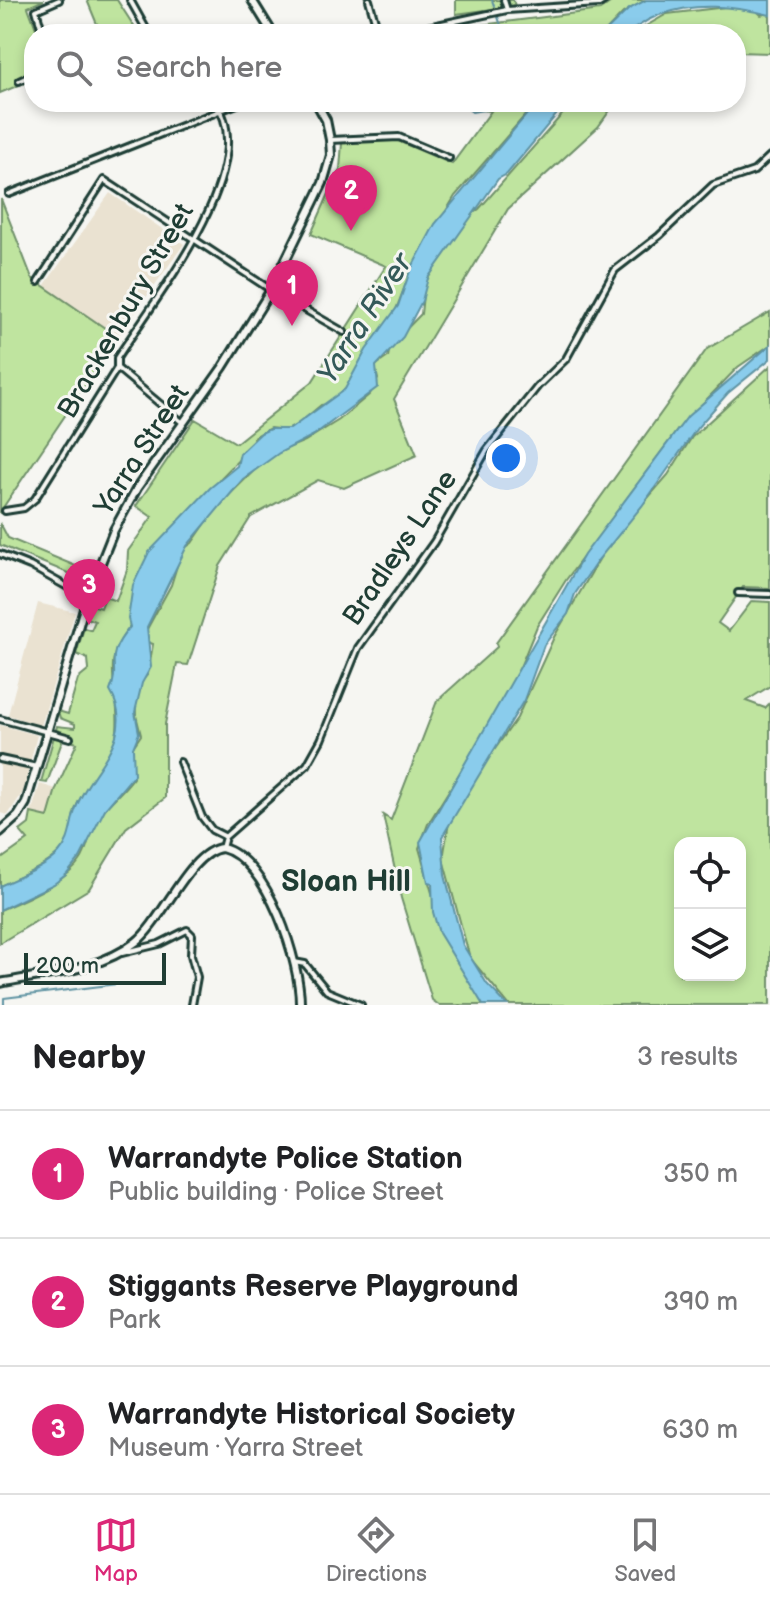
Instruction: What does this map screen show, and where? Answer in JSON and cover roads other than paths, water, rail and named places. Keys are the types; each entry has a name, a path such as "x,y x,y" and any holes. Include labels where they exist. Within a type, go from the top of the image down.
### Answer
{"main road":[{"path":"252,0 267,24"},
{"name":"Yarra Street","path":"0,832 18,816 26,803 87,598 125,508 271,290 323,183 331,155 326,120 322,112"},
{"path":"0,983 95,964 122,952 150,928 201,857 222,848 240,858 257,877 274,906 294,962 300,1005"}],"street":[{"path":"40,24 36,10 59,0"},
{"path":"130,0 143,24"},
{"path":"369,0 374,24"},
{"path":"504,0 507,10"},
{"path":"442,24 507,10 599,4 605,0"},
{"path":"19,81 24,79"},
{"path":"9,194 218,112"},
{"name":"Brackenbury Street","path":"5,511 24,508 35,499 117,368 117,358 196,239 220,177 225,135 221,112"},
{"path":"330,140 399,137 449,158"},
{"name":"Bradleys Lane","path":"225,837 307,765 321,740 358,648 434,542 487,450 538,386 566,359 615,270 659,236 713,185 754,171 770,156"},
{"path":"38,282 104,180 271,290 344,332"},
{"path":"184,231 202,226"},
{"path":"117,368 184,424"},
{"path":"0,554 30,566 87,598"},
{"path":"738,593 770,594"},
{"path":"0,719 70,738"},
{"path":"0,759 37,767"},
{"path":"180,762 202,817 212,830 225,837 222,848"},
{"path":"122,952 130,954 187,930 192,935 191,955 197,977 192,1005"},
{"path":"294,962 305,964 327,991 361,1005"}],"water":[{"path":"646,0 770,0 770,15 742,9 701,7 659,15 642,24 613,24 629,9"},
{"path":"529,112 559,112 507,174 498,179 428,278 422,301 403,337 376,366 378,387 314,435 279,453 243,479 187,546 147,627 151,667 142,683 135,712 139,733 133,748 134,775 105,809 80,858 67,874 54,884 0,910 0,886 47,863 63,847 76,808 115,738 117,708 110,691 114,655 130,627 128,619 133,585 149,552 210,488 237,466 240,453 261,433 270,429 290,429 345,389 366,350 398,306 410,271 435,224"},
{"path":"770,345 770,359 728,393 697,428 575,594 568,614 544,645 524,700 442,837 445,875 463,945 487,984 507,1005 483,1005 439,933 433,912 432,883 428,882 420,842 584,555 688,416"}],"waterway":[{"path":"492,0 494,6"},
{"path":"498,17 500,24"},
{"path":"4,1005 4,998 117,984"}],"place":[{"name":"Stiggants Reserve Playground","path":"351,231"},
{"name":"Warrandyte Police Station","path":"292,326"},
{"name":"Warrandyte Historical Society","path":"89,625"}],"district":[{"name":"Sloan Hill","path":"346,882"}],"water label":[{"name":"Yarra River","path":"365,319"}]}
